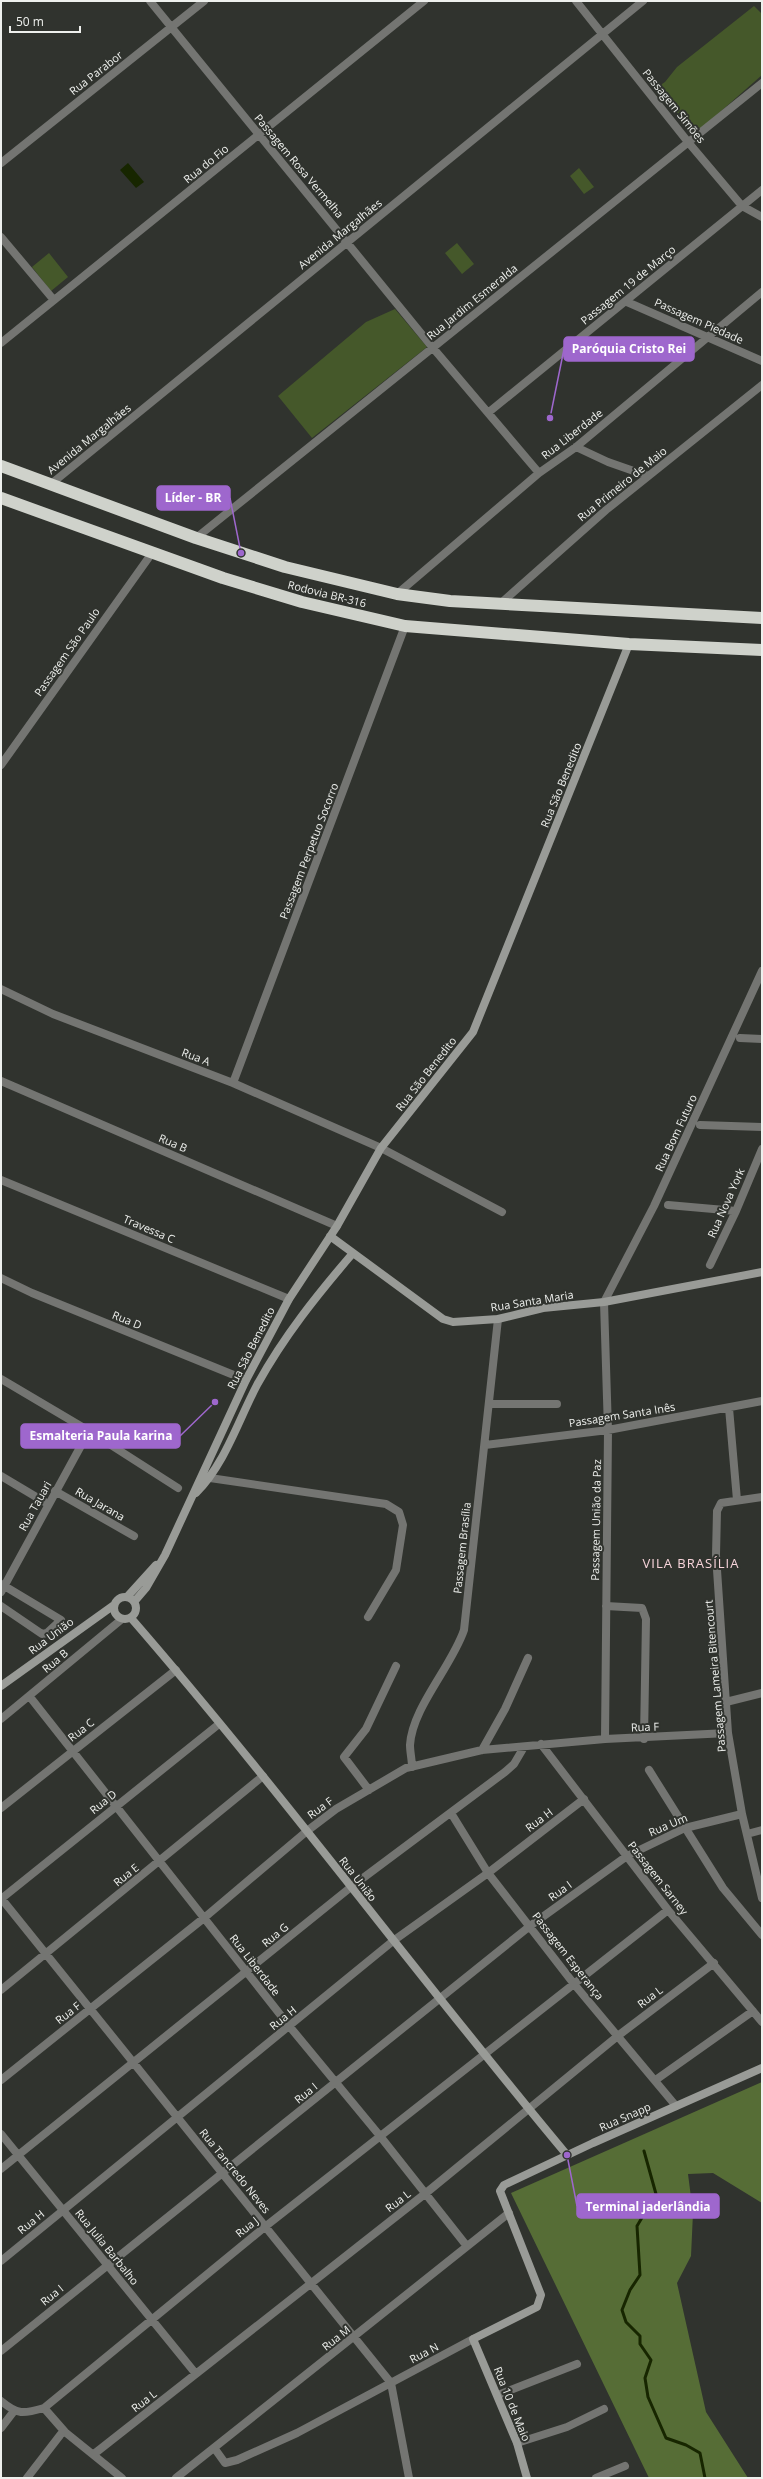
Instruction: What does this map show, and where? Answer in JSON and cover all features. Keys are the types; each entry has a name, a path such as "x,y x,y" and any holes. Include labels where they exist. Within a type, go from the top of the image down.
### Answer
{"highway":[{"name":"Rodovia BR-316","path":"1,466 196,538 285,567 397,594 500,604 762,618"},
{"path":"1,475 26,475"},
{"name":"Rodovia BR-316","path":"1,498 152,553 302,602 405,626 629,644 762,650"}],"street":[{"name":"Passagem Rosa Vermelha","path":"150,1 433,348 489,412 539,473"},
{"name":"Rua Parabor","path":"1,163 204,1"},
{"name":"Rua do Fio","path":"1,343 53,299 424,1"},
{"name":"Passagem Simões","path":"576,1 688,142 742,206 762,217"},
{"name":"Avenida Margalhães","path":"51,484 643,1"},
{"name":"Rua Jardim Esmeralda","path":"196,538 762,82"},
{"name":"Passagem 19 de Março","path":"489,412 627,302 762,190"},
{"path":"1,237 53,299"},
{"name":"Rua Liberdade","path":"397,594 539,473 576,447 762,292"},
{"name":"Passagem Piedade","path":"627,302 708,336 762,361"},
{"name":"Rua Primeiro de Maio","path":"500,604 606,510 762,385"},
{"path":"576,447 608,462 648,476"},
{"name":"Passagem São Paulo","path":"1,765 152,553"},
{"name":"Passagem Perpetuo Socorro","path":"233,1083 405,626"},
{"name":"Rua São Benedito","path":"130,1600 146,1588 164,1555 194,1494 201,1474 246,1380 289,1299 337,1226 382,1148 457,1055 479,1020 629,644"},
{"name":"Rua Bom Futuro","path":"604,1302 654,1206 762,971"},
{"name":"Rua A","path":"1,989 53,1014 233,1083 382,1148 502,1212"},
{"path":"740,1038 762,1039"},
{"name":"Rua B","path":"1,1081 337,1226"},
{"path":"700,1125 762,1127"},
{"name":"Rua Nova York","path":"710,1265 736,1211 762,1149"},
{"name":"Travessa C","path":"1,1180 289,1299"},
{"path":"668,1206 736,1211"},
{"name":"Rua Santa Maria","path":"330,1236 443,1319 453,1322 498,1319 543,1308 604,1302 762,1272"},
{"name":"Rua São Benedito","path":"194,1494 210,1478 258,1385 291,1329 353,1253"},
{"name":"Rua D","path":"1,1278 32,1293 246,1380"},
{"name":"Passagem União da Paz","path":"604,1302 608,1430 605,1739"},
{"name":"Passagem Brasília","path":"412,1767 410,1745 418,1719 459,1645 464,1630 498,1319"},
{"path":"1,1379 89,1431 178,1488"},
{"name":"Passagem Santa Inês","path":"485,1445 608,1430 762,1401"},
{"path":"489,1404 557,1404"},
{"path":"729,1408 737,1500 762,1498"},
{"name":"Rua Tauari","path":"2,1587 89,1431"},
{"path":"1,1476 48,1504"},
{"path":"210,1478 386,1504 399,1512 403,1525 396,1570 368,1617"},
{"name":"Rua Jarana","path":"55,1491 134,1536"},
{"name":"Passagem Lameira Bitencourt","path":"737,1500 721,1503 717,1511 716,1555 728,1733 742,1814 762,1898"},
{"path":"1,1606 42,1634 47,1633 61,1620 2,1587"},
{"path":"121,1598 130,1600 135,1612 130,1618 122,1619 116,1615 114,1605 121,1598"},
{"name":"Rua União","path":"1,1686 114,1605"},
{"path":"606,1606 642,1608 646,1619 644,1739"},
{"name":"Rua União","path":"130,1618 176,1670 263,1776 351,1888 567,2155"},
{"name":"Rua B","path":"1,1719 122,1619"},
{"path":"482,1750 505,1709 528,1658"},
{"path":"369,1790 344,1757 366,1729 396,1666"},
{"name":"Rua C","path":"1,1808 176,1670"},
{"path":"726,1702 762,1693"},
{"name":"Rua Liberdade","path":"30,1696 247,1973 426,2193 466,2245"},
{"name":"Rua D","path":"1,1899 220,1724"},
{"name":"Rua F","path":"1,2080 204,1918 307,1831 336,1809 412,1767 482,1750 605,1739 644,1739 728,1733"},
{"name":"Passagem Sarney","path":"541,1744 668,1910 762,2022"},
{"name":"Rua G","path":"1,2169 134,2064 351,1888 505,1772 514,1764 524,1747"},
{"path":"649,1770 723,1888 762,1935"},
{"name":"Rua E","path":"1,1990 160,1862 263,1776"},
{"name":"Rua H","path":"1,2261 394,1941 488,1873 584,1799"},
{"name":"Passagem Esperança","path":"450,1813 488,1873 574,1984 656,2079 676,2106"},
{"name":"Rua Um","path":"627,1856 685,1828 742,1814"},
{"path":"747,1834 762,1830"},
{"name":"Rua I","path":"1,2352 108,2264 224,2174 530,1926 627,1856"},
{"name":"Rua Tancredo Neves","path":"1,1899 391,2383 409,2478"},
{"path":"486,2053 668,1910"},
{"name":"Rua L","path":"94,2454 426,2193 618,2036 714,1963"},
{"path":"656,2079 753,2011"},
{"name":"Rua J","path":"44,2408 266,2226 486,2053"},
{"name":"Rua Snapp","path":"500,2191 504,2185 567,2155 762,2068"},
{"name":"Rua Julia Barbalho","path":"1,2134 196,2374"},
{"name":"Rua N","path":"215,2449 225,2463 237,2460 297,2433 473,2339 537,2307 541,2295 500,2191"},
{"name":"Rua M","path":"176,2478 215,2449 354,2338 466,2245 509,2213"},
{"name":"Rua 10 de Maio","path":"473,2339 498,2395 517,2443 527,2478"},
{"path":"498,2395 576,2364"},
{"path":"1,2401 14,2411 30,2412 44,2408 64,2432 94,2454 122,2478"},
{"path":"517,2443 567,2427 604,2409"},
{"path":"1,2428 14,2411"},
{"path":"27,2478 60,2434 64,2432"},
{"path":"596,2478 625,2466"}],"shaded area":[{"path":"754,6 762,14 762,75 695,134 656,88 665,82 677,67"},
{"path":"128,163 144,182 136,188 120,170"},
{"path":"579,168 594,187 584,194 570,176"},
{"path":"457,243 474,264 462,274 445,253"},
{"path":"49,253 68,277 51,291 32,267"},
{"path":"395,309 427,347 312,438 278,396 366,322"},
{"path":"762,2082 762,2203 713,2173 688,2174 693,2213 691,2256 677,2283 706,2412 748,2478 649,2478 511,2193"}],"waterway":[{"path":"644,2151 656,2194 637,2226 640,2275 630,2290 622,2310 626,2322 640,2336 640,2344 651,2360 645,2378 648,2397 666,2438 686,2445 700,2453 705,2478"}],"place":[{"name":"Paróquia Cristo Rei","path":"550,418"},
{"name":"Líder - BR","path":"241,553"},
{"name":"Esmalteria Paula karina","path":"215,1402"},
{"name":"Terminal jaderlândia","path":"567,2155"}],"district":[{"name":"VILA BRASÍLIA","path":"691,1563"}]}
